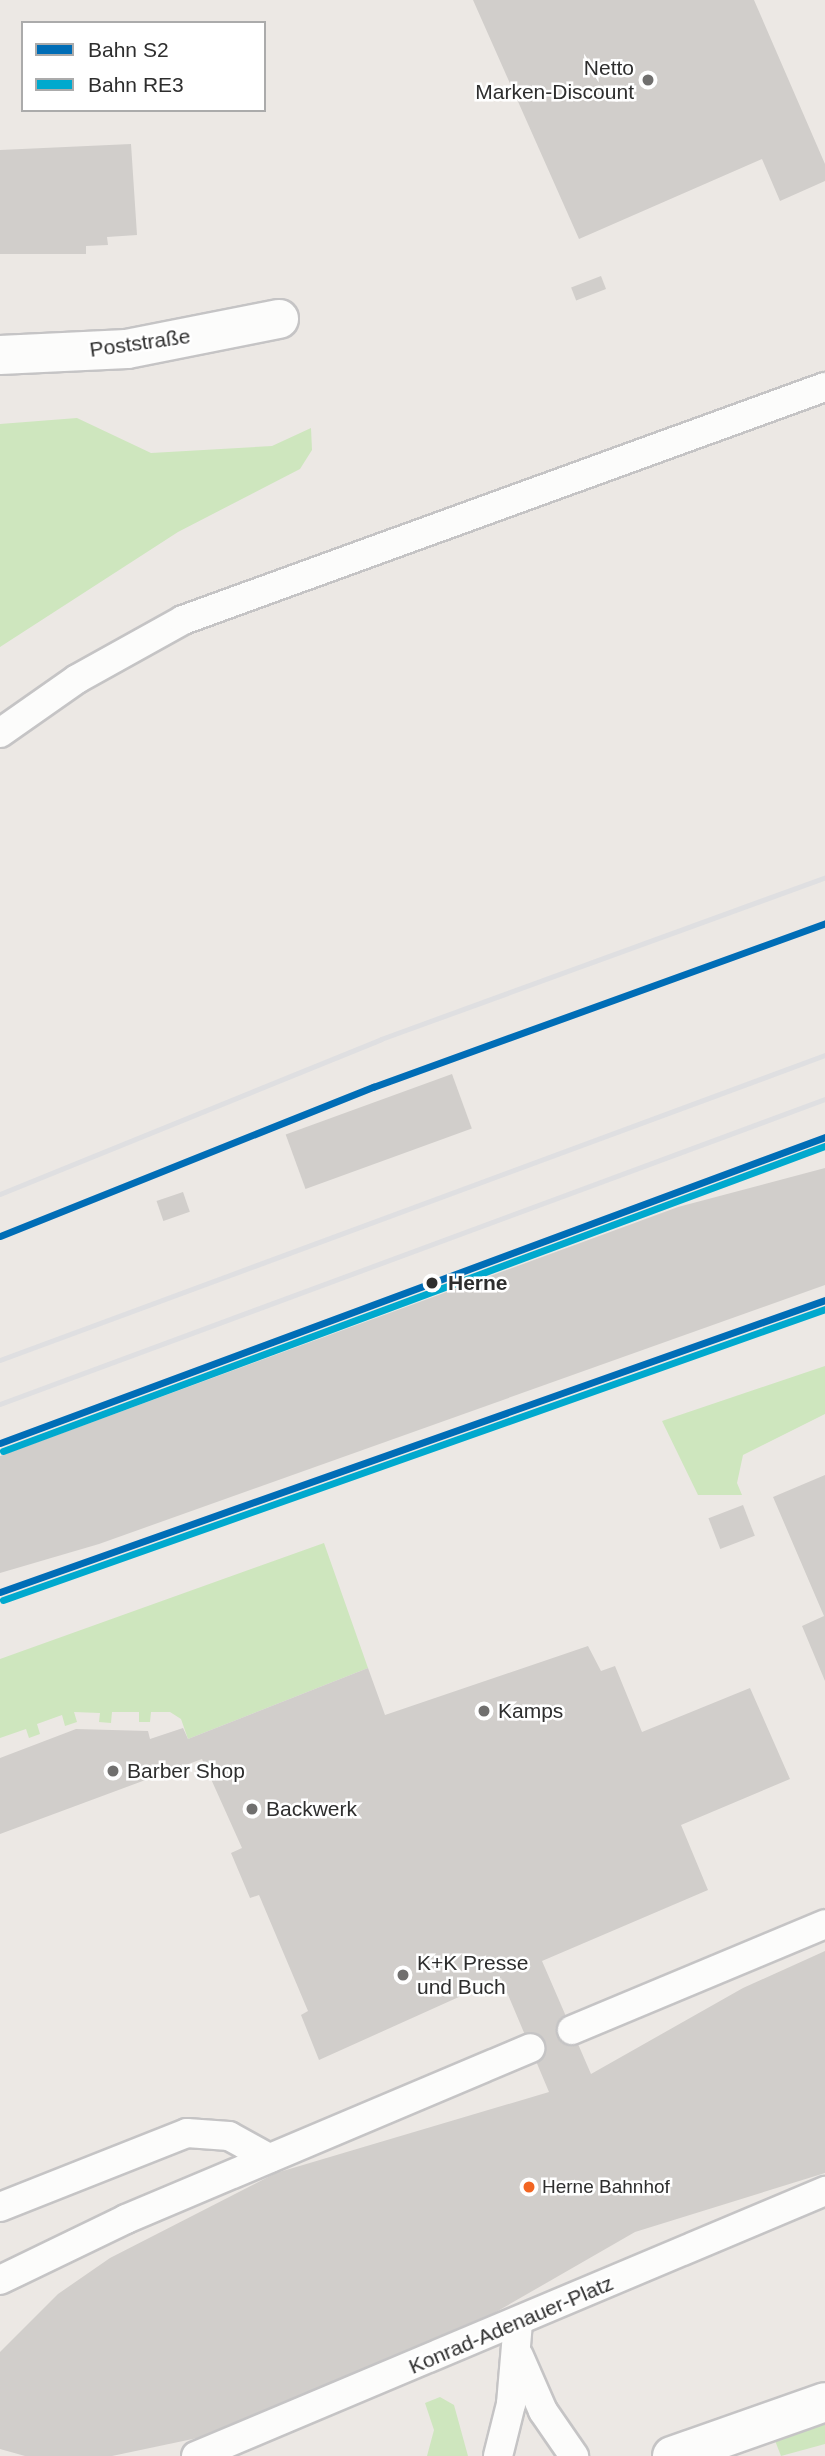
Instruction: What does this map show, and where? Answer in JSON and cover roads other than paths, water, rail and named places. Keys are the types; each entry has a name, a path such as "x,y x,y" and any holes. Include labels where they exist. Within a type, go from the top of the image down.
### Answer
{"street":[{"name":"Poststraße","path":"0,355 127,349 279,319"},
{"path":"672,2456 825,2402"}],"lane":[{"path":"0,733 77,679 183,620 825,387"},
{"path":"572,2030 825,1924"},
{"path":"0,2280 270,2158 530,2048"},
{"path":"0,2207 187,2133 229,2136 270,2158"},
{"name":"Konrad-Adenauer-Platz","path":"196,2456 825,2191"},
{"path":"498,2456 518,2354 518,2322"},
{"path":"518,2354 543,2411 574,2456"}],"railway":[{"path":"0,1194 381,1039 825,877"},
{"path":"0,1360 825,1055"},
{"path":"0,1404 825,1099"}],"rail line":[{"name":"S2","path":"0,1236 373,1087 825,923"},
{"name":"S2","path":"0,1443 825,1137"},
{"name":"RE3","path":"3,1451 825,1146"},
{"name":"S2","path":"0,1592 825,1300"},
{"name":"RE3","path":"3,1600 825,1309"}],"place":[{"name":"Netto Marken-Discount","path":"648,80"},
{"name":"Herne","path":"432,1283"},
{"name":"Kamps","path":"484,1711"},
{"name":"Barber Shop","path":"113,1771"},
{"name":"Backwerk","path":"252,1809"},
{"name":"K+K Presse und Buch","path":"403,1975"},
{"name":"Herne Bahnhof","path":"529,2187"}]}
